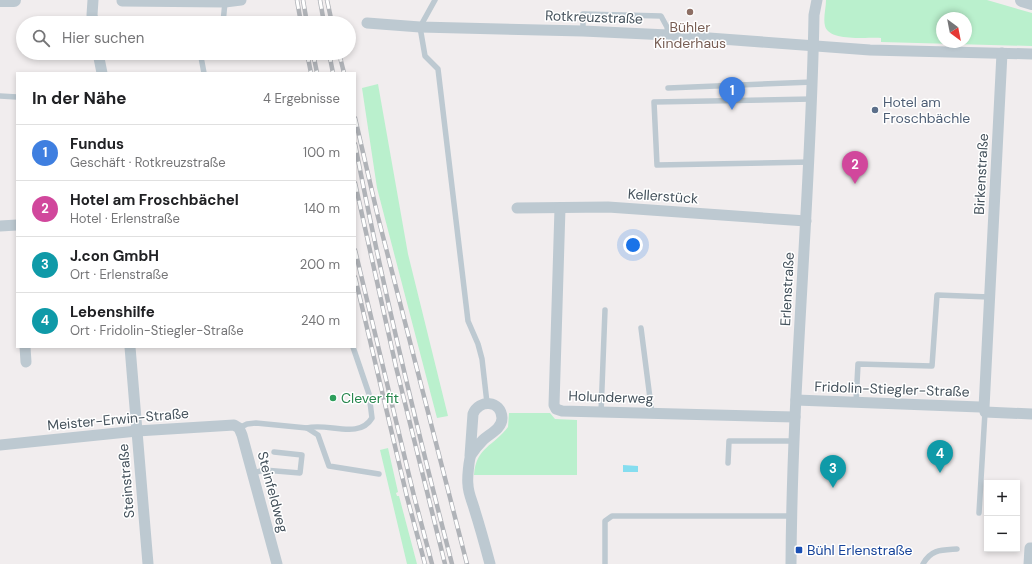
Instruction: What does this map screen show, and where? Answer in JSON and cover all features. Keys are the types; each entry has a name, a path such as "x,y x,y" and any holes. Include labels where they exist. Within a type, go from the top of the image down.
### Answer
{"street":[{"path":"0,0 14,0"},
{"path":"92,16 93,0"},
{"path":"122,1 225,2 242,0"},
{"name":"Erlenstraße","path":"791,564 795,417 810,162 813,82 814,15 812,0"},
{"name":"Erlenstraße","path":"814,15 817,0"},
{"path":"1022,0 1032,3"},
{"name":"Rotkreuzstraße","path":"367,23 420,27 583,31 668,35 878,50 1032,54"},
{"name":"Birkenstraße","path":"984,410 1002,53"},
{"path":"99,60 102,72"},
{"name":"Kellerstück","path":"517,208 608,207 806,221"},
{"name":"Holunderweg","path":"560,208 554,405 556,409 562,411 601,413 795,417"},
{"path":"0,226 16,225"},
{"path":"25,348 26,362"},
{"name":"Steinstraße","path":"130,348 148,564"},
{"name":"Fridolin-Stiegler-Straße","path":"796,400 856,402 1032,414"},
{"path":"470,456 482,441 499,427 502,417 496,406 487,403 475,408 473,414 470,456 468,485 490,564"},
{"name":"Meister-Erwin-Straße","path":"0,445 137,431 225,425 239,428"},
{"name":"Steinfeldweg","path":"239,428 253,473 277,564"},
{"path":"1029,564 1030,548 1032,548"}],"lane":[{"path":"435,0 420,27 425,56 438,69 468,321 478,344 482,359 487,403"},
{"path":"224,16 225,2"},
{"path":"583,31 584,14 661,16 667,27 668,35"},
{"path":"202,60 204,72"},
{"path":"668,88 813,82"},
{"path":"0,96 16,97"},
{"path":"810,162 657,165 654,102 812,99"},
{"path":"856,402 858,364 932,366 937,296 989,297"},
{"path":"601,413 604,310"},
{"path":"641,328 652,414"},
{"path":"307,428 314,426 356,429 365,426 372,418 369,394 353,348"},
{"path":"979,513 984,410"},
{"path":"239,428 256,422 307,428 318,434 330,466 379,474"},
{"path":"728,463 729,441 794,441"},
{"path":"253,473 264,470 300,472 302,455 274,452"},
{"path":"605,564 605,521 612,516 792,516"},
{"path":"923,564 926,558 935,551 957,549"}],"green space":[{"path":"826,0 987,0 1032,13 1032,46 972,44 972,12 936,12 936,43 881,42 881,38 841,37 828,31 824,23"},
{"path":"378,84 408,254 448,416 437,418 377,188 362,88"},
{"path":"509,413 550,413 555,419 577,420 577,475 474,475 478,458 486,448 508,427"},
{"path":"388,448 398,492 396,493 397,496 399,496 417,564 407,564 380,450"}],"water":[{"path":"623,465 638,466 638,472 623,472"}],"railway":[{"path":"297,0 300,16"},
{"path":"303,0 306,16"},
{"path":"320,0 323,16"},
{"path":"327,0 330,16"},
{"path":"308,60 311,72"},
{"path":"314,60 317,72"},
{"path":"330,60 333,72"},
{"path":"341,60 344,72"},
{"path":"356,122 378,217 467,564"},
{"path":"356,149 376,250 400,355 452,564"},
{"path":"356,187 396,367 445,564"},
{"path":"356,254 414,496 432,564"},
{"path":"356,281 407,497 425,564"}],"place":[{"name":"Bühler Kinderhaus","path":"690,12"},
{"name":"Fundus","path":"732,110"},
{"name":"Hotel am Froschbächle","path":"875,110"},
{"name":"Hotel am Froschbächel","path":"855,184"},
{"name":"Clever fit","path":"333,398"},
{"name":"Lebenshilfe","path":"940,473"},
{"name":"J.con GmbH","path":"833,488"},
{"name":"Bühl Erlenstraße","path":"799,550"}]}
